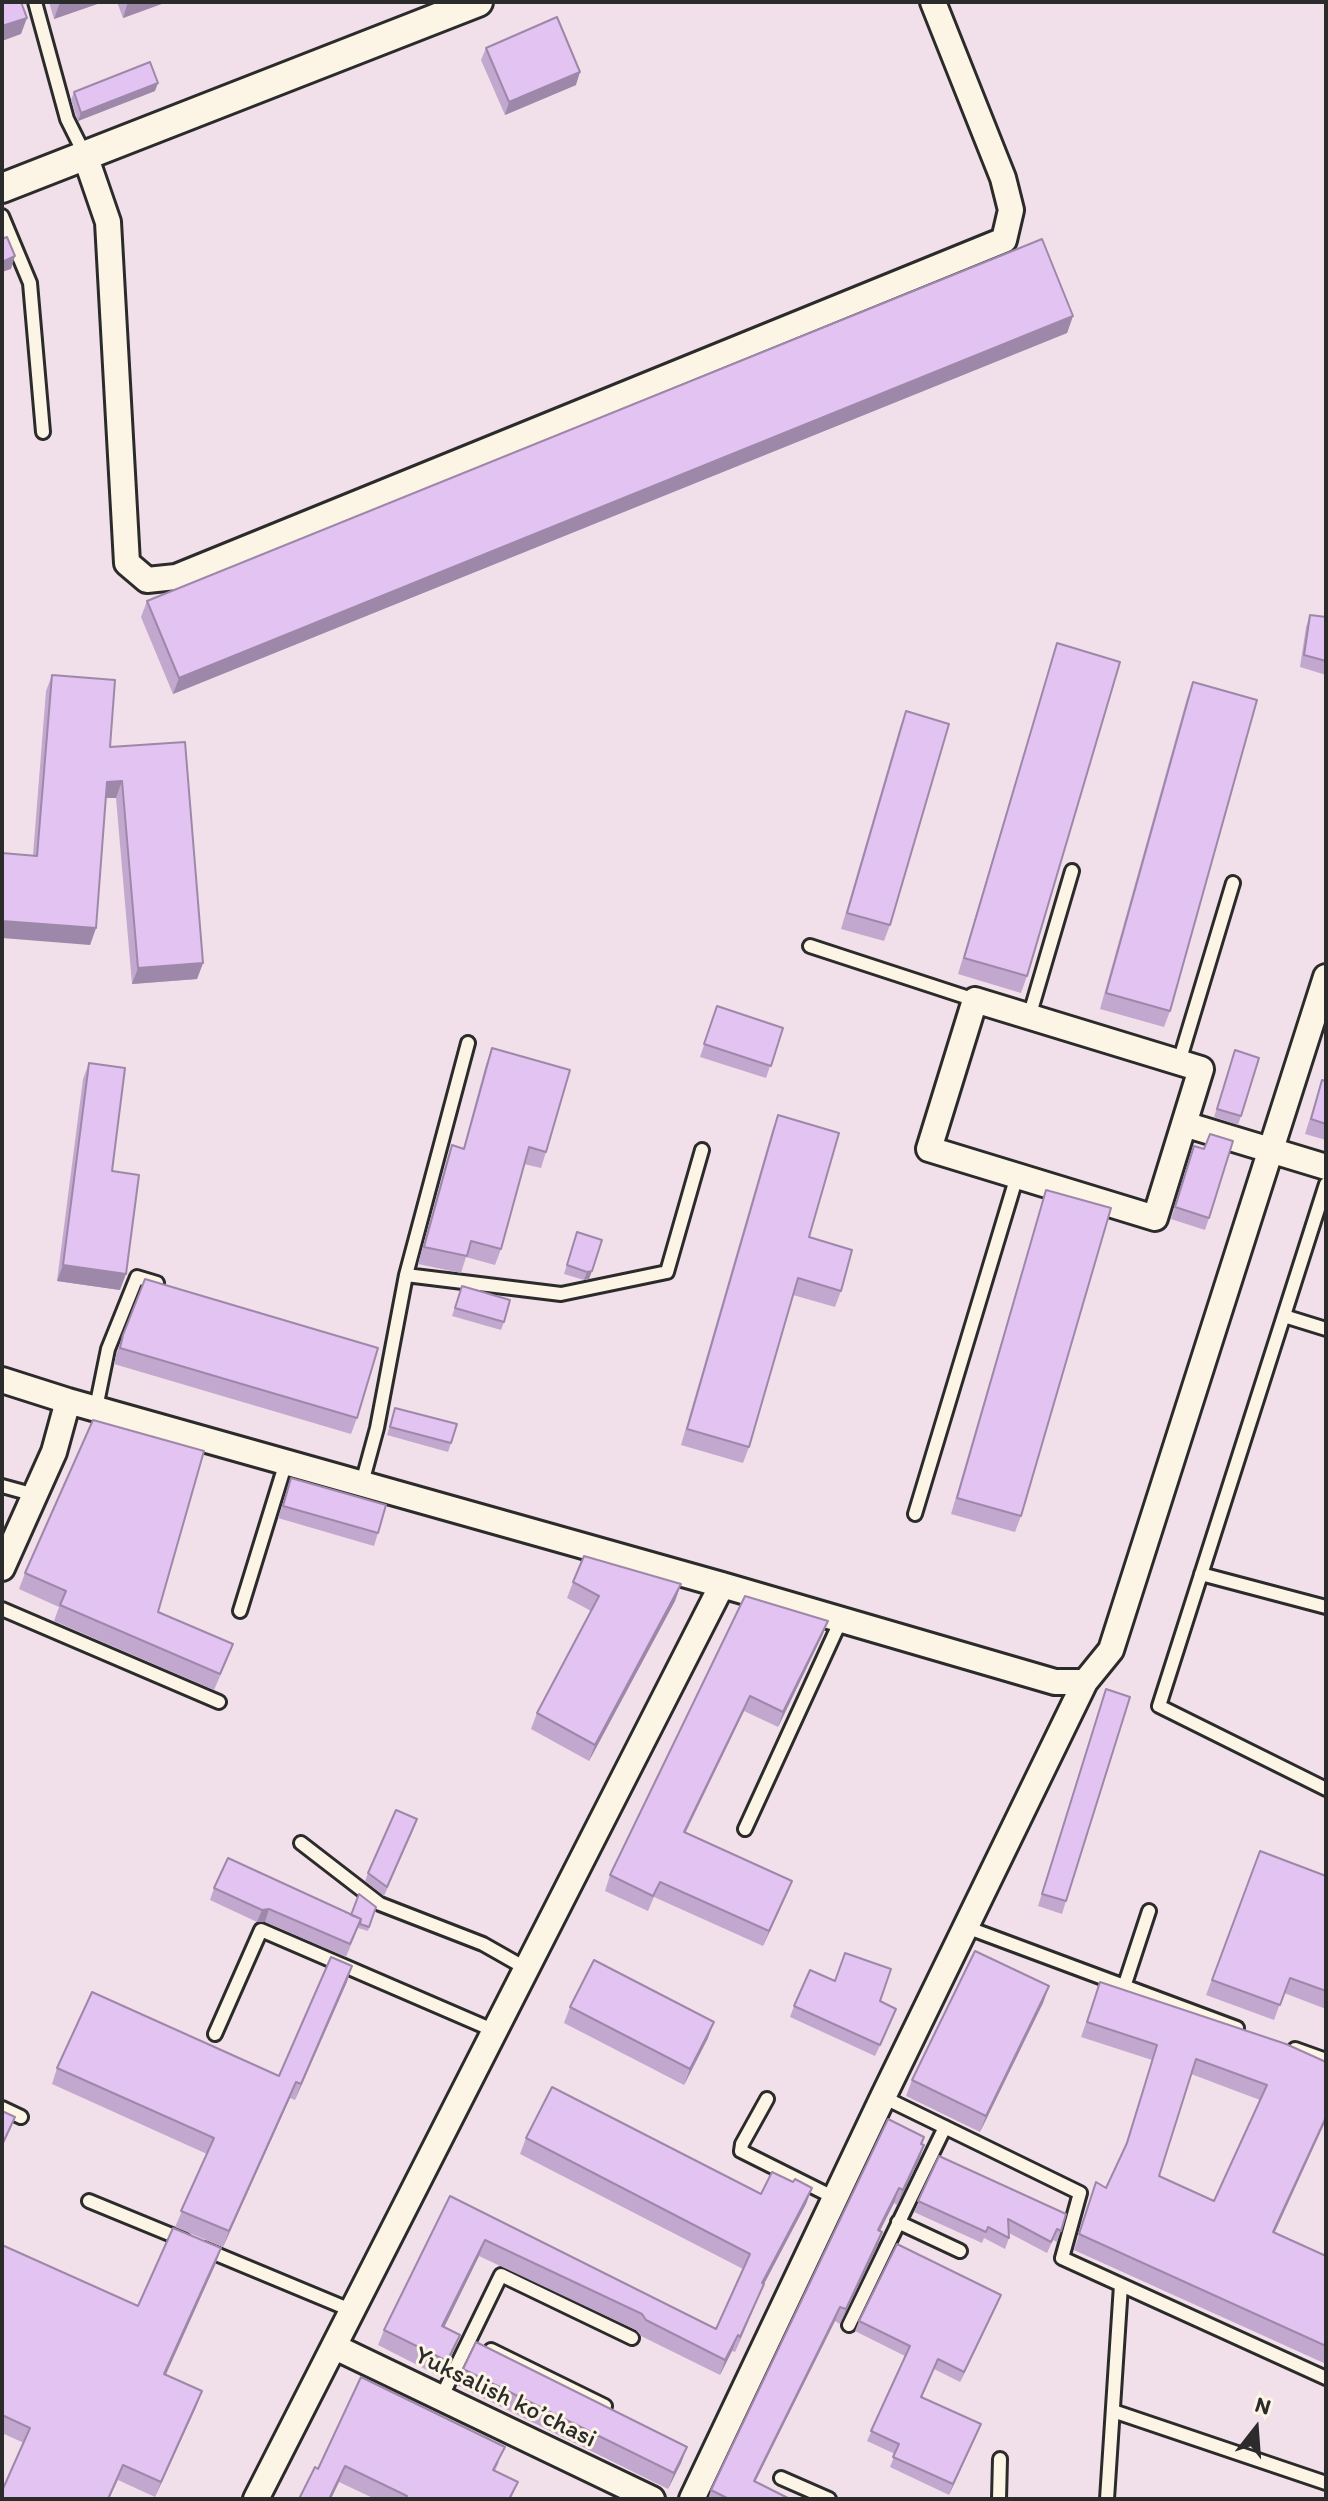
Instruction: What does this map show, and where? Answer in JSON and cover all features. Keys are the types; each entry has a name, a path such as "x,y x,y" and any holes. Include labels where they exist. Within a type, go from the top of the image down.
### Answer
{"street":[{"path":"85,155 108,222 127,563 147,580 176,577 1004,240 1011,210 1003,178 933,2"},
{"path":"2,188 469,4"},
{"path":"692,2499 1085,1682 1111,1650 1326,977"},
{"path":"975,1000 1029,1017 1201,1069 1155,1218 929,1149 975,1000"},
{"path":"1184,1124 1326,1167"},
{"path":"2,1380 1055,1682 1085,1682"},
{"path":"2,1568 54,1452 68,1401"},
{"path":"256,2499 722,1585"},
{"name":"Yuksalish ko’chasi","path":"335,2347 652,2499"}],"lane":[{"path":"35,2 67,119 85,155"},
{"path":"2,216 30,283 43,432"},
{"path":"1029,1017 1072,871"},
{"path":"1179,1062 1233,883"},
{"path":"810,946 975,1000"},
{"path":"362,1483 377,1428 406,1275 468,1043"},
{"path":"406,1275 561,1294 667,1272 702,1150"},
{"path":"915,1514 1017,1176"},
{"path":"1326,1184 1159,1706 1326,1789"},
{"path":"96,1408 108,1349 137,1277 164,1285"},
{"path":"1284,1316 1326,1329"},
{"path":"240,1611 286,1462"},
{"path":"2,1486 35,1495"},
{"path":"1201,1574 1326,1607"},
{"path":"2,1609 219,1702"},
{"path":"745,1829 841,1620"},
{"path":"301,1843 380,1904 483,1944 527,1969"},
{"path":"1124,1987 1149,1911"},
{"path":"966,1927 1254,2034"},
{"path":"215,2034 261,1930 495,2031"},
{"path":"1283,2045 1326,2060"},
{"path":"883,2097 1080,2193 1062,2258 1326,2378"},
{"path":"767,2099 741,2151 835,2198"},
{"path":"2,2108 21,2117"},
{"path":"849,2325 945,2127"},
{"path":"89,2201 353,2311"},
{"path":"898,2222 960,2251"},
{"path":"441,2398 501,2275 632,2338"},
{"path":"1108,2499 1121,2285"},
{"path":"470,2339 605,2406"},
{"path":"1113,2411 1326,2483"},
{"path":"999,2499 1000,2459"},
{"path":"781,2478 829,2499"}],"shaded area":[{"path":"2,2 1326,2 1326,2499 2,2499"}],"building":[{"path":"2,2 21,2 27,18 2,26"},
{"path":"557,17 580,72 509,102 486,48"},
{"path":"150,62 158,83 81,113 74,92"},
{"path":"7,237 15,256 2,262 2,239"},
{"path":"1042,239 1073,316 179,678 147,601"},
{"path":"1310,615 1326,617 1326,661 1304,655"},
{"path":"1057,643 1120,662 1027,976 964,958"},
{"path":"52,675 115,680 110,747 185,742 203,963 138,968 122,781 107,782 96,928 2,921 2,853 37,856"},
{"path":"1193,682 1257,700 1170,1011 1106,993"},
{"path":"906,711 949,724 890,925 847,913"},
{"path":"717,1006 783,1028 771,1066 704,1044"},
{"path":"492,1048 570,1070 546,1152 529,1147 501,1249 471,1241 467,1256 424,1247 452,1145 464,1149"},
{"path":"1235,1050 1259,1058 1241,1116 1217,1109"},
{"path":"89,1063 125,1068 112,1171 139,1175 126,1274 63,1265"},
{"path":"1322,1080 1326,1081 1326,1124 1311,1119"},
{"path":"778,1115 839,1133 809,1237 852,1250 841,1291 798,1278 749,1447 687,1429"},
{"path":"1210,1134 1233,1141 1209,1218 1175,1207 1194,1146 1204,1149"},
{"path":"1046,1190 1111,1208 1021,1516 957,1498"},
{"path":"577,1232 602,1240 592,1271 567,1265"},
{"path":"145,1279 378,1348 357,1418 120,1348"},
{"path":"462,1286 510,1300 504,1322 455,1308"},
{"path":"395,1408 457,1424 451,1443 390,1427"},
{"path":"93,1420 204,1451 158,1612 233,1644 220,1674 60,1605 66,1591 25,1573"},
{"path":"291,1478 386,1505 378,1533 283,1506"},
{"path":"584,1556 681,1584 595,1745 537,1713 599,1596 573,1582"},
{"path":"745,1596 828,1621 783,1712 750,1696 684,1832 792,1881 769,1931 660,1882 653,1896 610,1875"},
{"path":"1106,1689 1130,1697 1066,1901 1042,1894"},
{"path":"396,1810 417,1819 387,1887 368,1873"},
{"path":"1260,1851 1326,1876 1326,1991 1290,1978 1280,2005 1212,1980"},
{"path":"228,1858 361,1919 350,1944 214,1888"},
{"path":"359,1894 376,1907 369,1927 360,1924 361,1919 351,1915"},
{"path":"975,1951 1049,1986 986,2116 912,2080"},
{"path":"845,1953 891,1969 880,2001 896,2009 880,2045 794,2006 810,1970 835,1981"},
{"path":"331,1957 352,1966 301,2084 296,2082 229,2231 181,2211 214,2138 57,2068 92,1992 279,2076"},
{"path":"594,1960 714,2022 690,2069 570,2007"},
{"path":"1100,1982 1286,2044 1326,2062 1326,2117 1273,2232 1326,2256 1326,2346 1079,2234 1096,2182 1106,2188 1127,2143 1157,2045 1087,2022","holes":["1196,2059 1267,2085 1214,2201 1159,2176"]},
{"path":"552,2087 761,2194 772,2172 812,2188 762,2283 740,2337 738,2335 725,2360 646,2320 642,2314 485,2240 442,2326 460,2335 447,2361 384,2330 450,2196 716,2329 750,2254 526,2138"},
{"path":"2,2111 15,2117 2,2145"},
{"path":"888,2119 924,2137 921,2144 924,2145 903,2190 899,2188 878,2230 882,2232 846,2309 840,2307 754,2481 790,2499 729,2499 711,2490"},
{"path":"939,2156 1066,2214 1061,2231 1057,2229 1051,2242 1008,2219 1009,2238 988,2227 986,2232 918,2201"},
{"path":"173,2228 221,2248 164,2374 202,2391 161,2482 123,2465 108,2499 2,2499 2,2491 30,2428 2,2415 2,2245 138,2306"},
{"path":"897,2244 1001,2295 964,2372 938,2359 921,2397 981,2424 953,2484 893,2457 899,2444 871,2431 910,2346 859,2321"},
{"path":"476,2342 687,2447 674,2473 463,2369"},
{"path":"361,2377 505,2447 493,2470 518,2482 509,2499 405,2499 407,2496 345,2466 329,2499 299,2499 315,2467 318,2469"}]}
